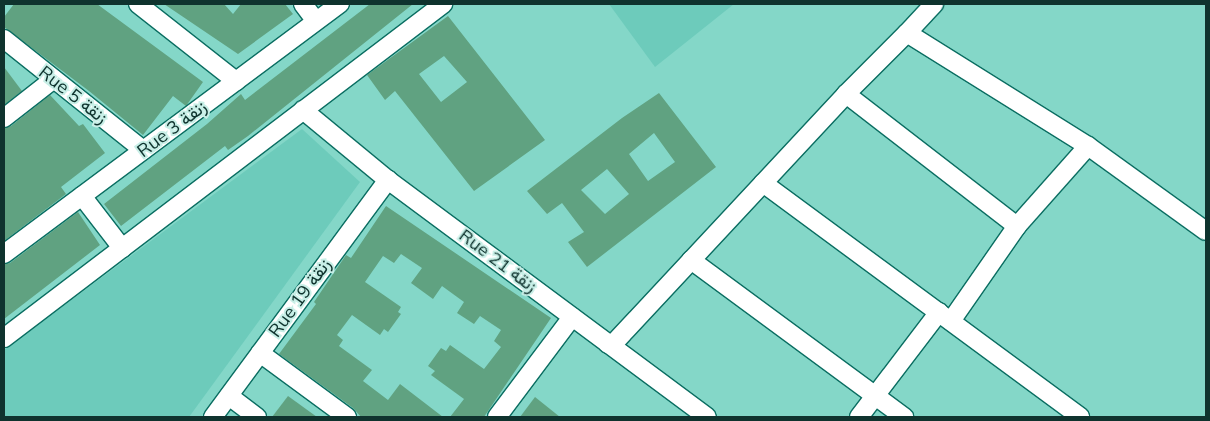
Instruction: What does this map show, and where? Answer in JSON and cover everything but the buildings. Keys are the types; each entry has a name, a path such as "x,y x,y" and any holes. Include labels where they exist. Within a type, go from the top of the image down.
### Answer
{"street":[{"path":"138,4 236,81"},
{"path":"304,4 316,21"},
{"name":"Rue 3 زنقة","path":"4,254 340,4"},
{"path":"4,338 443,4"},
{"path":"608,344 614,344 846,94 908,33 934,4"},
{"path":"908,33 1088,146 1206,231"},
{"name":"Rue 5 زنقة","path":"8,49 54,79 144,150"},
{"path":"4,118 54,79"},
{"path":"846,94 1017,226"},
{"name":"Rue 21 زنقة","path":"303,110 388,180 706,417"},
{"path":"859,417 945,317 1017,226 1088,146"},
{"name":"Rue 19 زنقة","path":"212,417 388,180"},
{"path":"763,183 1080,417"},
{"path":"82,196 122,248"},
{"path":"692,260 904,417"},
{"path":"498,417 572,317"},
{"path":"260,353 347,417"},
{"path":"229,396 257,417"}],"shaded area":[{"path":"609,4 734,4 655,67"},
{"path":"302,129 360,182 189,417 4,417 4,350"}]}
